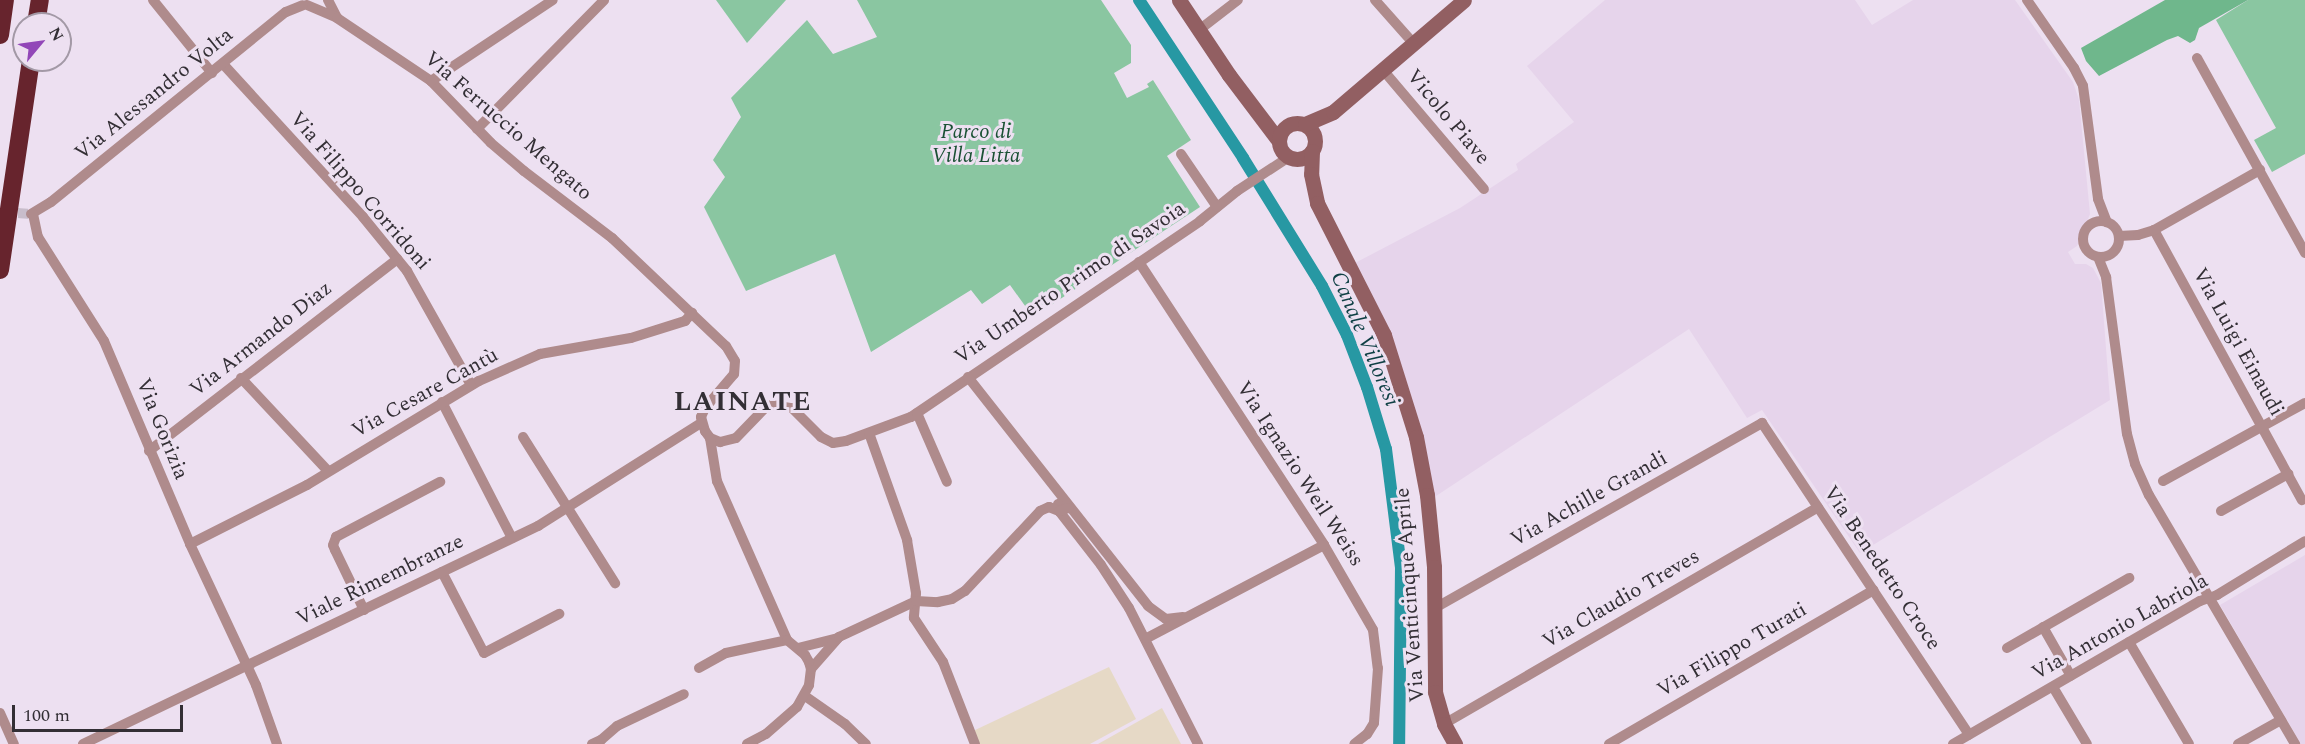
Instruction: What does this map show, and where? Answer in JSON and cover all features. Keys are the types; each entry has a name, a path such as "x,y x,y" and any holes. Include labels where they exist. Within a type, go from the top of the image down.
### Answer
{"highway":[{"path":"0,35 5,0"},
{"path":"0,270 29,72"}],"street":[{"path":"153,0 212,73"},
{"name":"Via Ferruccio Mengato","path":"292,0 337,18 430,81 477,129 524,171 629,253 726,346 735,365 731,379 705,408 705,431"},
{"name":"Via Alessandro Volta","path":"32,214 56,199 286,12 318,0"},
{"name":"Via Ferruccio Mengato","path":"328,0 337,18"},
{"path":"430,81 552,0"},
{"path":"477,129 604,0"},
{"path":"1179,0 1198,30 1279,141 1282,151 1299,154 1305,124"},
{"path":"1198,30 1238,0"},
{"path":"1375,0 1414,44"},
{"name":"Via Umberto Primo di Savoia","path":"1263,118 1288,125 1305,124 1317,121 1333,112 1464,0"},
{"path":"2027,0 2074,68 2083,86 2098,199 2107,222"},
{"path":"2197,58 2305,253"},
{"name":"Via Filippo Corridoni","path":"223,64 397,259 424,297 471,385"},
{"name":"Vicolo Piave","path":"1383,70 1484,189"},
{"name":"Via Umberto Primo di Savoia","path":"705,431 720,442 731,441 765,408 777,404 792,408 822,437 833,443 869,433 917,413 1139,262 1217,207 1237,190 1299,154 1333,112"},
{"path":"1279,141 1281,132 1288,125"},
{"path":"1181,154 1217,207"},
{"name":"Via Venticinque Aprile","path":"1299,154 1311,174 1317,203 1324,219 1384,335 1412,419 1427,495 1435,608 1435,692 1444,724 1455,744"},
{"path":"2119,236 2138,235 2154,230 2260,170"},
{"path":"2098,199 2093,222 2085,230 2083,242 2088,252 2098,257 2111,254"},
{"name":"Via Gorizia","path":"32,214 38,237 101,335 190,544 256,685 277,744"},
{"path":"2093,222 2107,222 2115,227 2119,236 2117,246 2111,254 2106,277"},
{"name":"Via Luigi Einaudi","path":"2154,230 2302,500"},
{"path":"2098,257 2106,277 2132,454 2149,495 2295,744"},
{"name":"Via Armando Diaz","path":"149,450 397,259"},
{"name":"Via Ignazio Weil Weiss","path":"1139,262 1324,545 1368,620 1376,640 1378,668 1374,723 1367,734 1354,744"},
{"name":"Via Cesare Cantù","path":"190,544 328,471 471,385 540,354 631,338 685,321 692,313"},
{"path":"241,378 328,471"},
{"path":"968,378 1054,489 1064,509 1136,619 1198,744"},
{"path":"442,402 512,538"},
{"path":"2163,481 2305,403"},
{"path":"917,413 947,482"},
{"name":"Via Achille Grandi","path":"1435,608 1762,423"},
{"name":"Via Benedetto Croce","path":"1762,423 1969,735"},
{"path":"705,431 717,481 787,640 805,655 811,669"},
{"name":"Viale Rimembranze","path":"84,744 512,538 567,507 683,433 705,431"},
{"path":"869,433 907,540 916,601 914,618 943,662 975,744"},
{"path":"523,437 615,583"},
{"path":"2221,511 2288,474"},
{"path":"364,610 335,550 336,537 440,482"},
{"path":"798,648 839,638 916,601 938,602 952,599 965,591 1040,510 1050,507 1064,509 1152,610 1166,620 1183,617"},
{"name":"Via Claudio Treves","path":"1444,724 1818,507"},
{"name":"Via Antonio Labriola","path":"1953,744 2305,541"},
{"path":"1147,638 1183,617 1324,545"},
{"path":"442,572 484,653 559,614"},
{"path":"2007,648 2129,578"},
{"name":"Via Filippo Turati","path":"1609,744 1874,590"},
{"path":"1136,619 1146,616 1152,610"},
{"path":"2043,627 2071,676"},
{"path":"747,744 767,739 797,707 807,690 811,669 839,638"},
{"path":"699,668 726,653 787,640"},
{"path":"2129,642 2188,744"},
{"path":"2053,687 2087,744"},
{"path":"807,690 866,744"},
{"path":"592,744 601,740 617,726 684,694"},
{"path":"0,713 15,744"},
{"path":"2238,744 2281,720"}],"shaded area":[{"path":"1605,0 1855,0 1872,25 1913,0 2015,0 2073,82 2079,100 2090,214 2077,246 2068,252 2075,264 2086,264 2093,268 2101,283 2110,400 1860,553 1762,410 1747,418 1689,329 1433,498 1419,421 1402,367 1365,280 1355,263 1460,208 1518,170 1516,164 1574,122 1527,66"},
{"path":"2305,555 2305,744 2301,744 2220,605"},
{"path":"1109,667 1136,719 1090,744 978,744 973,731"},
{"path":"1162,708 1181,744 1098,744"}],"green space":[{"path":"716,0 786,0 747,43"},
{"name":"Parco di Villa Litta","path":"857,0 1101,0 1131,45 1131,63 1114,73 1127,98 1149,87 1147,84 1153,80 1191,140 1167,156 1200,207 1033,317 1010,285 982,304 971,290 871,352 835,254 746,291 704,207 725,177 713,160 741,117 731,98 807,20 833,54 877,37"},
{"path":"2165,0 2248,0 2199,28 2195,40 2190,43 2178,36 2099,76 2086,61 2081,48"},
{"path":"2248,0 2305,0 2305,154 2272,172 2254,140 2276,128 2216,20"}],"waterway":[{"name":"Canale Villoresi","path":"1139,0 1243,158 1322,286 1347,335 1367,387 1386,449 1401,567 1399,744"}],"tunnel":[{"path":"3,212 31,214"}],"district":[{"name":"LAINATE","path":"743,403"}]}
